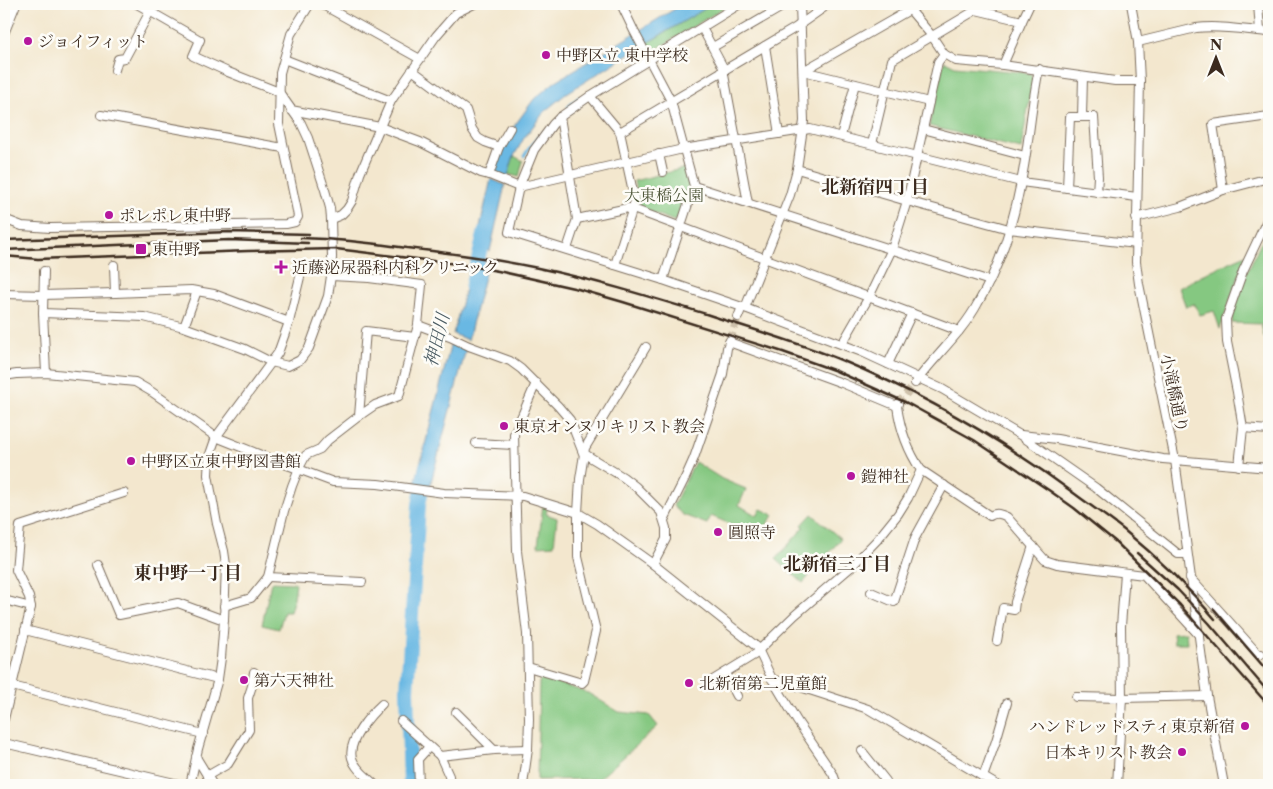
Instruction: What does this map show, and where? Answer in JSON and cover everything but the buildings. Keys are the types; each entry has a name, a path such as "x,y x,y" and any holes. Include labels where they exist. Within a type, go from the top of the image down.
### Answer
{"main road":[{"path":"4,32 16,4"}],"street":[{"path":"43,313 144,317 184,327 245,349 271,362 288,366 300,360 305,354 314,337 328,296 331,276 330,208 311,144 301,123 279,92 193,56 200,40 137,4"},
{"path":"115,70 118,59 125,58 154,4"},
{"path":"4,219 22,226 50,228 286,224 295,222 298,217 279,124 280,73 291,34 310,4"},
{"path":"321,4 420,58"},
{"path":"331,219 341,215 352,201 360,174 391,101 436,36 456,14 474,4"},
{"path":"621,4 671,101 694,186 663,280"},
{"path":"740,4 590,96 553,124 534,150 519,187 509,232 663,280 842,344 888,364 916,381 962,400 1020,435 1096,488 1178,554 1187,554"},
{"path":"713,47 787,4"},
{"path":"738,317 783,214 797,169 804,109 800,4"},
{"path":"620,132 801,24 829,4"},
{"path":"803,71 907,7 920,4"},
{"path":"1003,65 1030,4"},
{"name":"小滝橋通り","path":"1131,4 1138,42 1140,81 1136,262 1175,460 1207,696 1224,785"},
{"path":"1258,4 1260,31"},
{"path":"907,7 932,36 944,54 956,61 1003,65 1115,81 1140,81"},
{"path":"872,144 892,60 975,7 1022,21"},
{"path":"1138,42 1204,27 1269,32"},
{"path":"702,28 724,69 748,203"},
{"path":"765,46 779,134"},
{"path":"842,344 869,297 892,250 906,201 938,62 944,54"},
{"path":"284,59 391,101"},
{"path":"412,70 466,110 472,129 478,138 499,147"},
{"path":"916,381 977,305 990,281 1000,256 1021,182 1039,70"},
{"path":"803,71 929,102"},
{"path":"1082,117 1083,77"},
{"path":"841,136 856,84"},
{"path":"590,96 620,132 634,201 615,265"},
{"path":"291,110 380,127 420,142 480,173 519,187 683,149 810,129 1021,182 1137,197"},
{"path":"101,115 283,148"},
{"path":"1223,190 1213,124 1269,116"},
{"path":"1067,188 1070,117 1094,117 1098,177 1096,192"},
{"path":"560,118 577,219 567,250"},
{"path":"490,175 499,147 510,128"},
{"path":"923,129 1025,156"},
{"path":"659,154 663,172"},
{"path":"797,169 1009,229 1136,244"},
{"path":"1136,218 1180,207 1223,190 1269,178"},
{"path":"694,186 990,281"},
{"path":"577,219 628,208 633,209 958,331"},
{"path":"1240,466 1242,428 1227,342 1226,319 1243,271 1269,216"},
{"path":"114,265 115,293"},
{"path":"44,271 43,313 46,373"},
{"path":"224,606 251,598 268,578 284,511 299,468 306,455 320,450 328,440 375,405 399,396 406,364 418,325 422,285 369,278 331,276"},
{"path":"190,785 218,679 224,620 226,565 208,475 209,456 216,437 278,353 289,322 300,277"},
{"path":"184,327 196,291"},
{"path":"4,294 43,295 196,291 214,294 289,322"},
{"path":"888,364 912,313"},
{"path":"418,325 510,361 536,383 570,420 583,453 623,477 661,512 666,528 666,539 653,564"},
{"path":"359,416 366,331 415,337"},
{"path":"664,520 694,458 723,374 730,341 898,405 899,423 915,462 921,470 990,516 1000,514 1007,517 1045,560 1057,564 1144,575 1199,635"},
{"path":"528,667 584,682 596,631 578,557 578,513 583,453 646,347"},
{"path":"4,376 46,373 135,382 216,437 333,482 378,484 444,492 515,495 578,513 597,524 653,564 757,647 772,679 797,721 833,774 837,785"},
{"path":"523,785 528,749 528,667 527,634 517,552 514,434 536,383"},
{"path":"1242,428 1269,430"},
{"path":"1020,435 1057,439 1163,459 1269,468"},
{"path":"476,443 514,446"},
{"path":"713,680 725,673 738,661 759,651 795,614 830,586 877,540 904,504 921,470"},
{"path":"871,592 894,602 915,538 944,485"},
{"path":"4,719 31,607 29,597 16,570 20,526 124,493"},
{"path":"997,641 1003,608 1014,610 1034,546"},
{"path":"98,565 120,615 178,603 224,620"},
{"path":"1118,785 1122,698 1121,626 1125,573"},
{"path":"268,578 362,582"},
{"path":"1190,578 1258,654 1261,654"},
{"path":"4,600 31,607"},
{"path":"26,630 218,679"},
{"path":"207,776 228,764 249,730 248,698 254,672"},
{"path":"725,673 736,690"},
{"path":"772,679 868,709 998,785"},
{"path":"12,686 203,734"},
{"path":"1076,697 1207,696"},
{"path":"983,777 1007,703"},
{"path":"375,785 359,770 351,757 353,744 364,724 382,704"},
{"path":"456,712 494,750"},
{"path":"401,721 440,756 449,776 450,785"},
{"path":"4,743 182,785"},
{"path":"419,785 418,759 429,747"},
{"path":"440,756 494,750 528,749"},
{"path":"862,751 886,781 880,785"},
{"path":"196,757 213,785"}],"green space":[{"path":"713,4 730,4 655,50 644,45"},
{"path":"945,61 955,66 1030,73 1033,79 1021,149 929,126"},
{"path":"514,156 523,161 519,177 507,174"},
{"name":"大東橋公園","path":"685,168 690,186 680,218 674,221 642,209 639,205 634,181"},
{"path":"1269,226 1269,338 1264,337 1261,324 1232,323 1247,272"},
{"path":"1246,255 1220,329 1214,311 1200,315 1194,304 1186,307 1179,288 1212,270"},
{"path":"695,462 722,479 746,489 739,505 757,516 761,509 774,515 755,540 750,537 752,533 711,516 707,524 683,515 673,506"},
{"path":"543,505 548,506 546,514 557,518 554,545 538,546"},
{"path":"812,514 841,539 803,583 776,559 804,527 802,525"},
{"path":"271,582 296,583 290,612 284,612 279,629 262,625"},
{"path":"1186,632 1187,643 1174,643 1173,633"},
{"path":"542,678 588,693 619,712 649,715 658,726 599,779 537,780 539,682"}],"water":[{"path":"683,4 713,4 567,93 545,111 524,138 514,156 507,178 492,173 502,147 534,99 556,81"},
{"path":"491,179 505,185 490,251 475,248"},
{"path":"470,270 485,273 468,340 453,334"},
{"path":"451,343 466,349 430,486 415,484"}],"waterway":[{"path":"568,107 579,97"},
{"path":"524,156 543,132"},
{"name":"神田川","path":"471,288 485,231"},
{"name":"神田川","path":"410,785 407,690 419,505 426,466"}],"tunnel":[{"path":"730,340 738,317"},
{"path":"898,404 915,383"}],"railway":[{"path":"4,240 229,232 309,234"},
{"path":"301,238 328,239 456,254 538,268 622,289 706,314 791,341 841,360 903,388 962,419 1047,474 1136,540 1183,584 1215,619"},
{"path":"4,250 229,240 308,243"},
{"path":"4,256 38,259 248,251 336,249 353,251 457,264 578,289 783,352 836,371 907,403 974,440 1074,508 1116,542 1180,605 1269,706"},
{"path":"1137,553 1178,590 1269,693"},
{"path":"1214,609 1269,673"}],"place":[{"name":"ジョイフィット","path":"28,41"},
{"name":"中野区立 東中学校","path":"546,55"},
{"name":"ポレポレ東中野","path":"109,215"},
{"name":"東中野","path":"141,249"},
{"name":"近藤泌尿器科内科クリニック","path":"281,267"},
{"name":"東京オンヌリキリスト教会","path":"504,426"},
{"name":"中野区立東中野図書館","path":"131,461"},
{"name":"鎧神社","path":"851,476"},
{"name":"圓照寺","path":"718,532"},
{"name":"第六天神社","path":"244,680"},
{"name":"北新宿第二児童館","path":"689,683"},
{"name":"ハンドレッドスティ東京新宿","path":"1245,726"},
{"name":"日本キリスト教会","path":"1182,752"}],"district":[{"name":"北新宿四丁目","path":"875,187"},
{"name":"北新宿三丁目","path":"837,564"},
{"name":"東中野一丁目","path":"188,573"}]}
